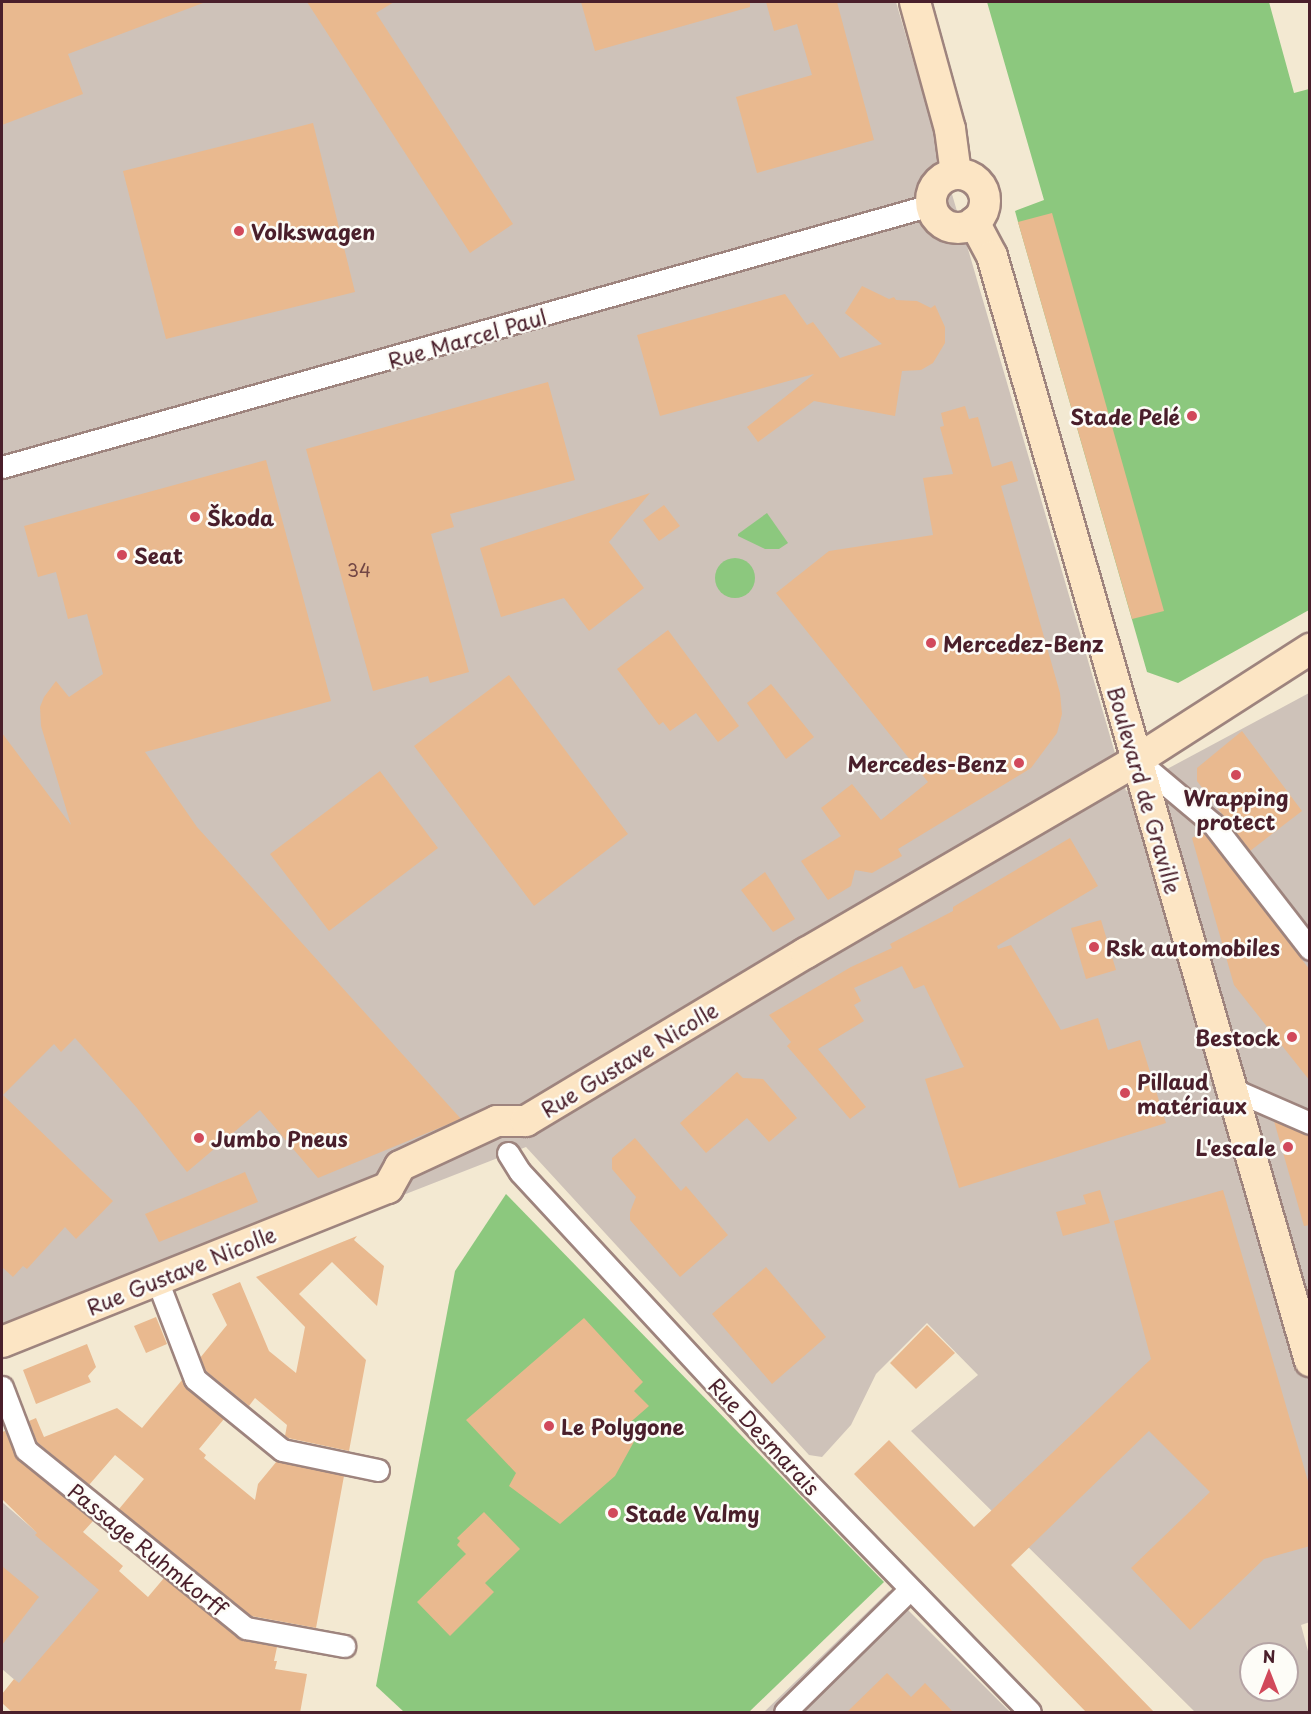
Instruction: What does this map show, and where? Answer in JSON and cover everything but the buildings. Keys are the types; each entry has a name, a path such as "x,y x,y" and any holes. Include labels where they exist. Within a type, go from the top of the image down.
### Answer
{"street":[{"path":"915,2 951,129 956,174"},
{"path":"956,174 972,178 983,192 984,208 974,222 957,227 940,221 931,206 931,196 940,181 956,174"},
{"name":"Rue Marcel Paul","path":"2,467 931,206"},
{"name":"Boulevard de Graville","path":"974,222 992,256 1310,1361"},
{"name":"Rue Gustave Nicolle","path":"2,1342 388,1188 399,1166 497,1121 534,1116 806,953 1137,760 1310,649"},
{"path":"1137,760 1212,824 1310,949"},
{"path":"1232,1089 1310,1124"},
{"name":"Rue Desmarais","path":"508,1153 528,1181 810,1485 1030,1713"},
{"path":"157,1280 195,1379 282,1450 378,1470"},
{"name":"Passage Ruhmkorff","path":"2,1387 26,1450 246,1628 344,1646"},
{"path":"785,1713 910,1589"}],"shaded area":[{"path":"2,2 896,2 1126,791 1309,693 1310,1622 1301,1625 1309,1655 1309,1712 1195,1712 911,1431 978,1375 927,1323 876,1374 851,1425 822,1457 809,1455 526,1147 288,1240 2,1360"},
{"path":"2,1502 243,1712 52,1712 2,1669"},
{"path":"889,1591 1010,1712 764,1712"}],"green space":[{"name":"Stade Pelé","path":"987,2 1269,2 1294,93 1309,89 1309,610 1178,683 1147,672 1018,222 1015,211 1044,200"},
{"path":"767,513 788,543 779,549 765,549 738,536"},
{"path":"735,558 749,564 755,578 749,592 735,598 721,592 715,578 721,564"},
{"name":"Stade Valmy","path":"506,1194 884,1582 749,1712 404,1712 376,1686 455,1271"}],"place":[{"name":"Volkswagen","path":"239,231"},
{"name":"Stade Pelé","path":"1192,416"},
{"name":"Škoda","path":"195,517"},
{"name":"Seat","path":"122,555"},
{"name":"Mercedez-Benz","path":"931,643"},
{"name":"Mercedes-Benz","path":"1019,763"},
{"name":"Wrapping protect","path":"1236,775"},
{"name":"Rsk automobiles","path":"1094,947"},
{"name":"Bestock","path":"1292,1037"},
{"name":"Pillaud matériaux","path":"1125,1093"},
{"name":"Jumbo Pneus","path":"199,1138"},
{"name":"L'escale","path":"1288,1147"},
{"name":"Le Polygone","path":"549,1426"},
{"name":"Stade Valmy","path":"613,1513"}]}
